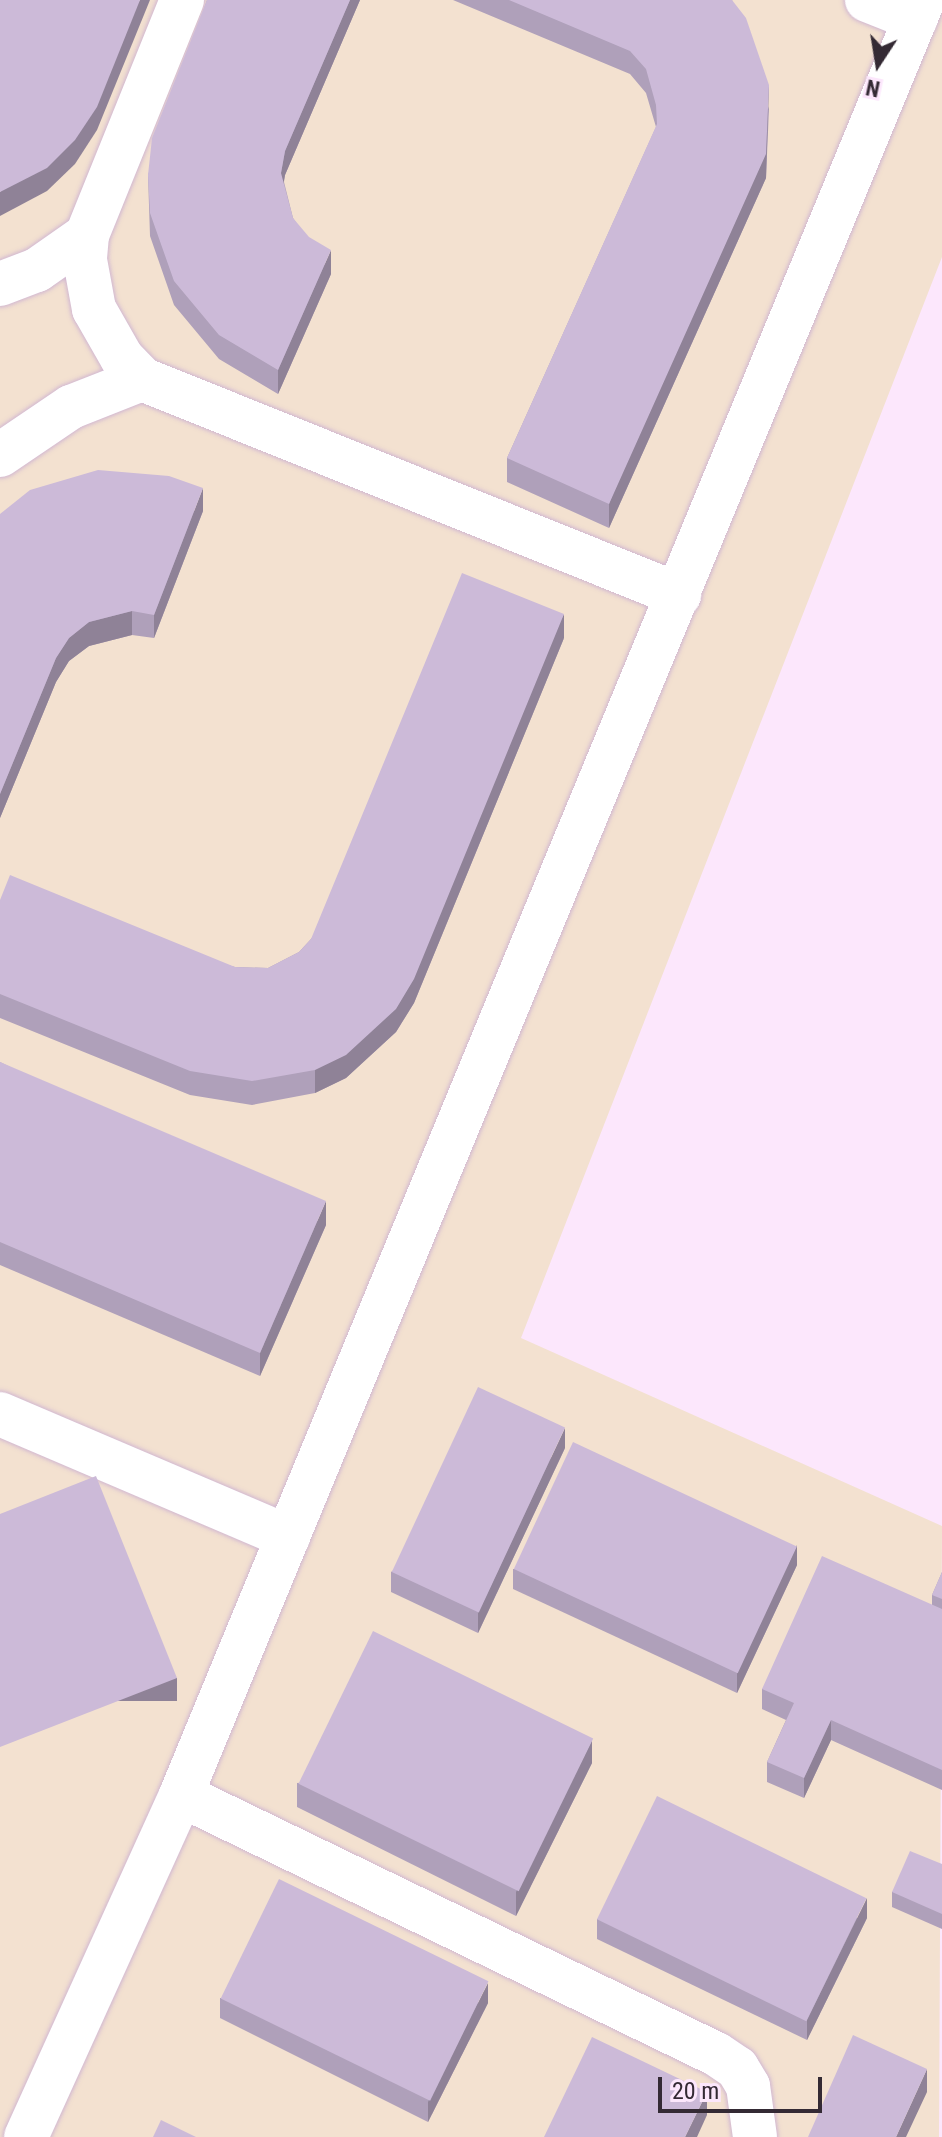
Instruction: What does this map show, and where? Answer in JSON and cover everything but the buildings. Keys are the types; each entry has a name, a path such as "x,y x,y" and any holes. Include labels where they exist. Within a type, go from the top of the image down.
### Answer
{"lane":[{"path":"182,0 87,235 85,260 94,309 105,335 142,379 679,595"},
{"path":"26,2137 181,1795 919,9 867,0"},
{"path":"0,284 37,270 87,235"},
{"path":"0,455 71,407 142,379"},
{"path":"0,1414 288,1537"},
{"path":"181,1795 716,2054 737,2068 748,2086 755,2137"}],"shaded area":[{"path":"0,0 942,0 942,257 521,1338 942,1526 939,2137 0,2137"}]}
